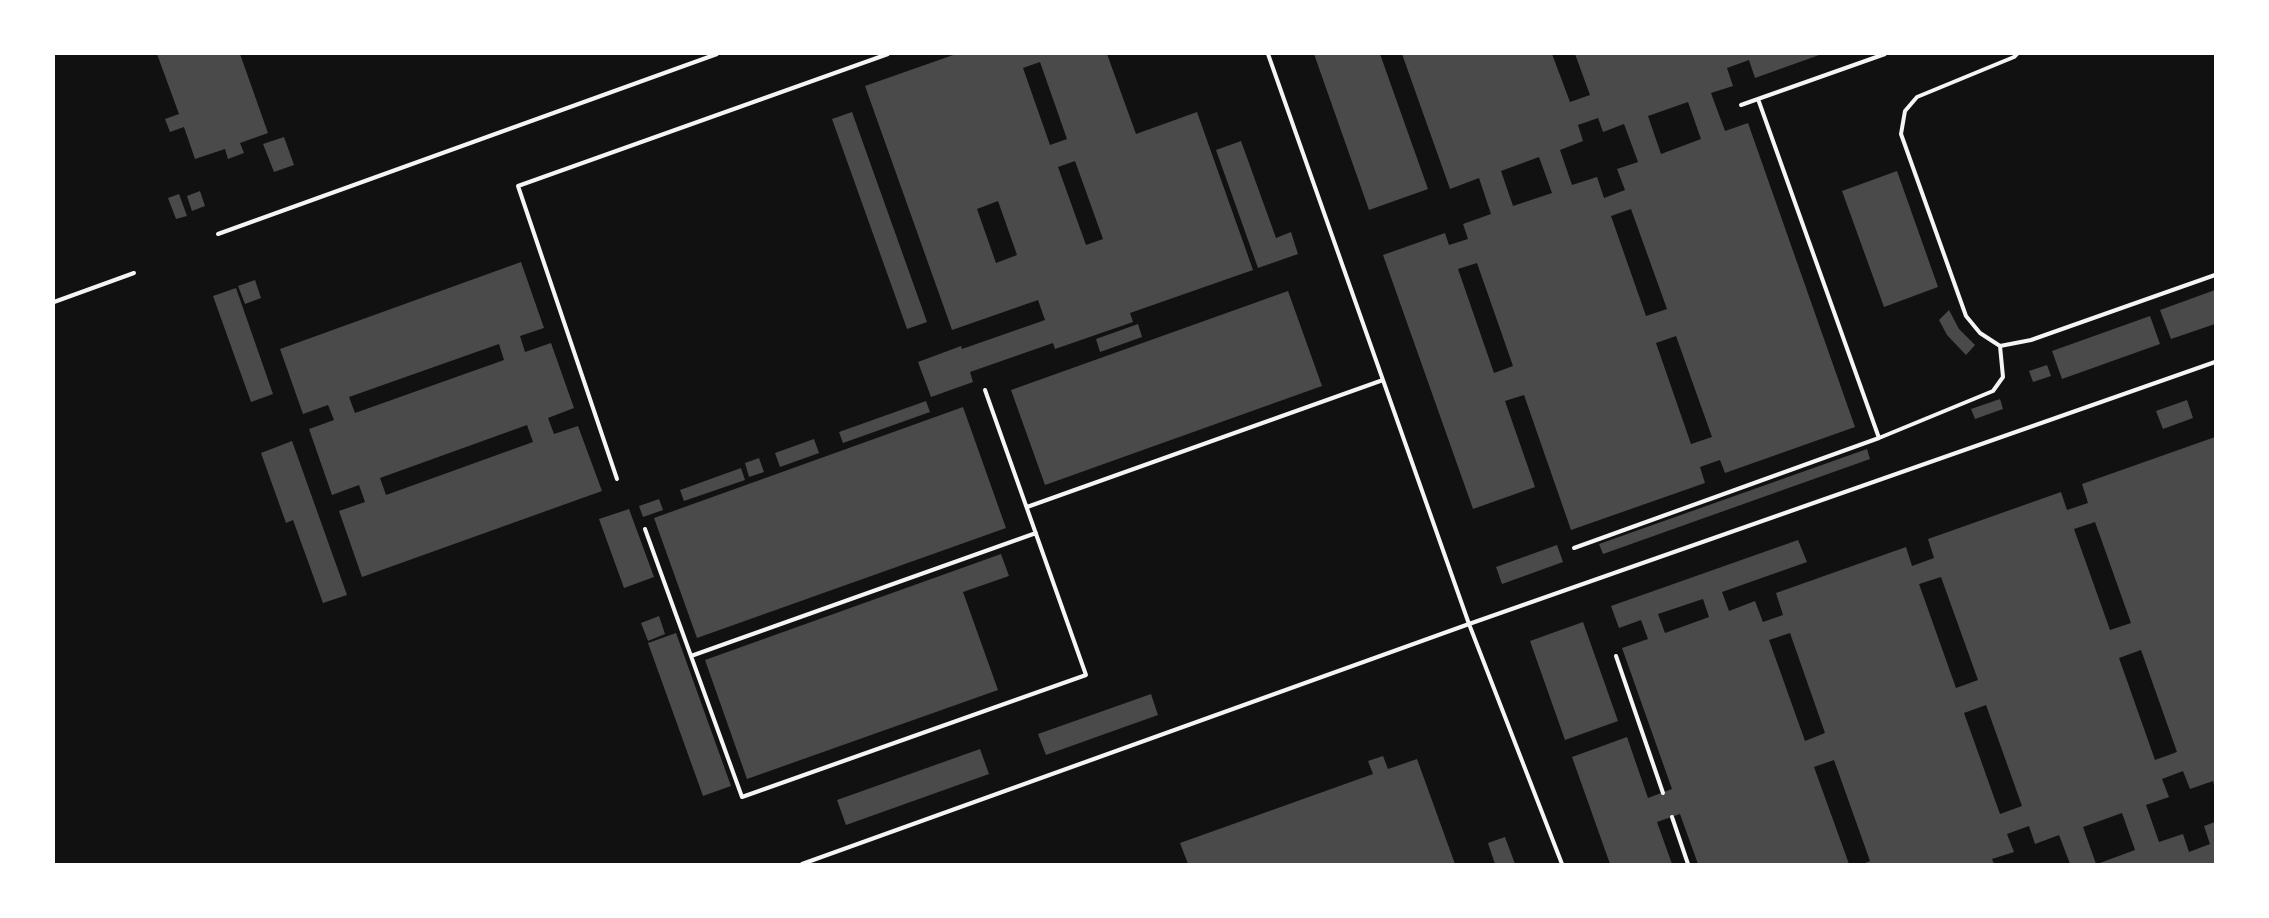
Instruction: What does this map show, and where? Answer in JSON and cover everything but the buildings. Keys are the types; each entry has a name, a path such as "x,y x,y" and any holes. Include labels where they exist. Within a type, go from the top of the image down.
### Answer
{"lane":[{"path":"218,234 717,54"},
{"path":"617,480 518,186 888,54"},
{"path":"1268,54 1469,624 1562,864"},
{"path":"1741,105 1885,54"},
{"path":"2017,54 2014,57 1917,97 1905,111 1901,134 1966,316 1980,333 2000,346 2030,340 2215,275"},
{"path":"1758,99 1879,438"},
{"path":"54,302 134,273"},
{"path":"1574,548 1879,438 1994,392 2003,377 2000,346"},
{"path":"802,864 1469,624 2215,362"},
{"path":"1027,507 1383,380"},
{"path":"645,529 742,797 1086,675 985,390"},
{"path":"691,656 1036,533"},
{"path":"1616,656 1663,793"},
{"path":"1672,817 1688,864"}]}
